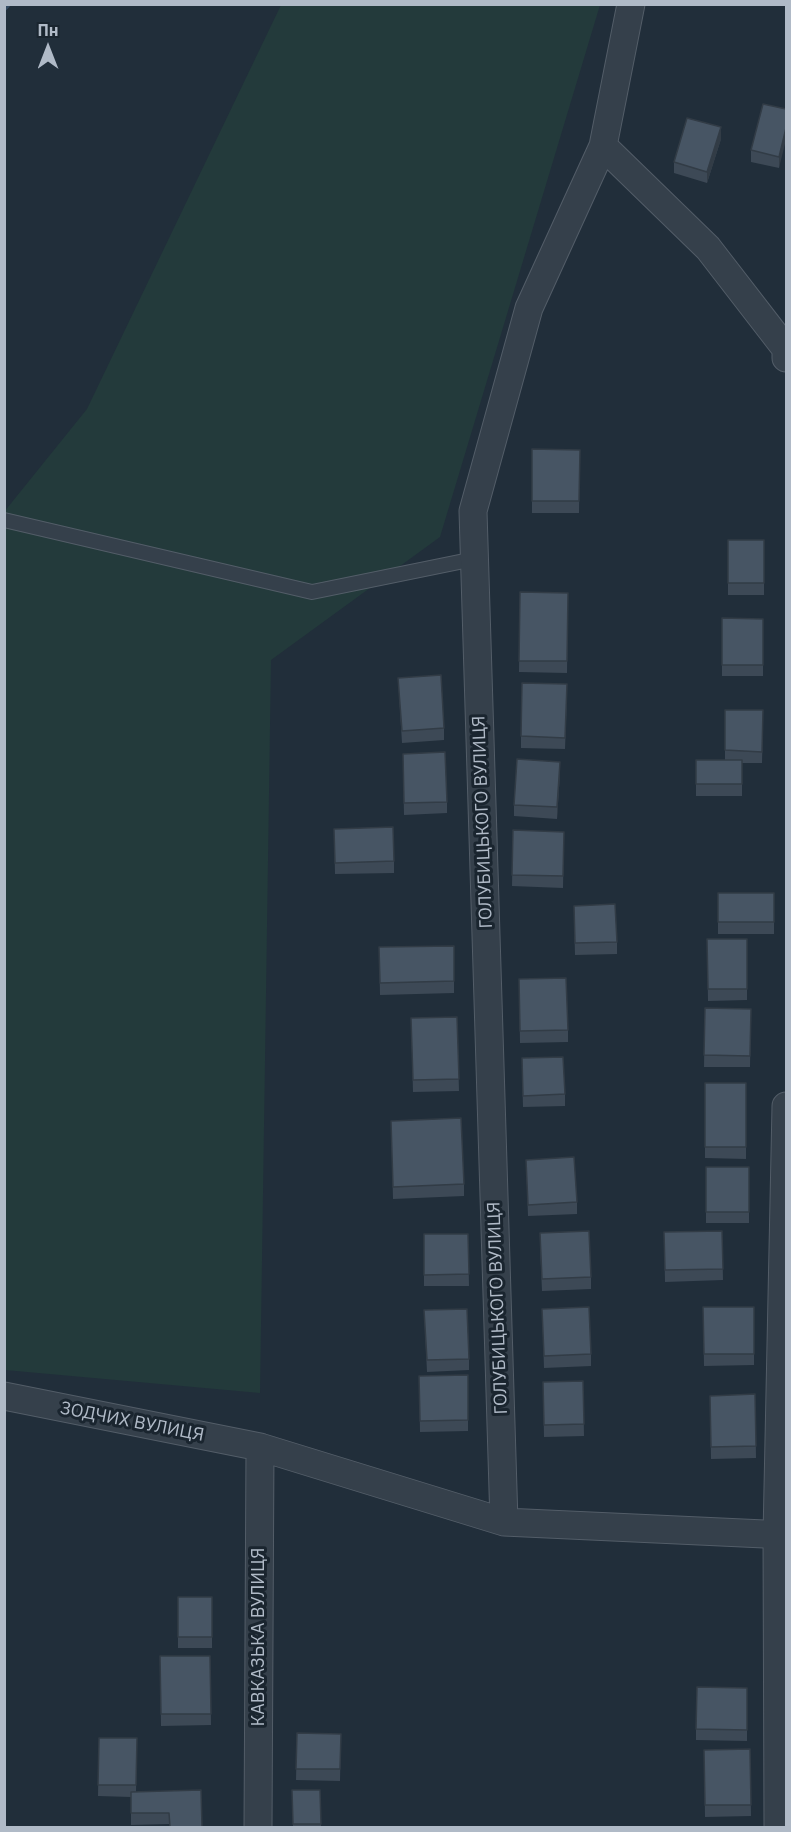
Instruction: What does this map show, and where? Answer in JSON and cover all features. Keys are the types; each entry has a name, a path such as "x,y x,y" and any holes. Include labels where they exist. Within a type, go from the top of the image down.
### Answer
{"street":[{"name":"ГОЛУБИЦЬКОГО ВУЛИЦЯ","path":"504,1522 473,511 529,308 603,146 631,4"},
{"path":"603,146 708,248 786,349 786,358"},
{"path":"778,1827 786,1106"},
{"name":"ЗОДЧИХ ВУЛИЦЯ","path":"4,1396 260,1447 504,1522 782,1535"},
{"name":"КАВКАЗЬКА ВУЛИЦЯ","path":"258,1827 260,1447"}],"lane":[{"path":"4,520 312,592 474,559"}],"green space":[{"path":"281,5 600,5 440,537 271,660 260,1393 5,1370 4,512 87,409"}],"building":[{"path":"763,104 786,109 786,128 779,157 751,150"},
{"path":"687,118 721,127 707,172 674,162"},
{"path":"532,449 580,450 579,501 532,501"},
{"path":"728,540 764,540 764,583 728,583"},
{"path":"520,592 568,593 567,661 519,661"},
{"path":"722,618 763,619 763,665 722,665"},
{"path":"441,675 444,728 402,731 398,678"},
{"path":"522,683 567,684 565,738 521,736"},
{"path":"725,710 763,710 762,752 725,750"},
{"path":"445,752 447,802 404,803 403,754"},
{"path":"517,759 560,762 557,807 514,805"},
{"path":"696,760 742,760 742,784 696,784"},
{"path":"393,827 394,861 335,863 334,829"},
{"path":"513,830 564,832 563,876 512,875"},
{"path":"718,893 774,893 774,922 718,922"},
{"path":"615,904 617,942 575,943 574,906"},
{"path":"707,939 747,939 747,989 708,989"},
{"path":"454,946 454,981 380,983 379,947"},
{"path":"566,978 568,1030 520,1031 519,979"},
{"path":"705,1008 751,1009 750,1056 704,1055"},
{"path":"457,1017 459,1079 413,1080 411,1018"},
{"path":"563,1057 565,1094 523,1096 522,1058"},
{"path":"705,1083 746,1083 746,1147 705,1147"},
{"path":"461,1118 464,1184 393,1187 391,1121"},
{"path":"574,1157 577,1202 528,1205 526,1160"},
{"path":"706,1167 749,1167 749,1212 706,1212"},
{"path":"589,1231 591,1277 542,1279 540,1233"},
{"path":"722,1231 723,1269 665,1270 664,1232"},
{"path":"424,1234 468,1234 469,1274 424,1275"},
{"path":"589,1307 591,1354 544,1356 542,1309"},
{"path":"703,1307 754,1307 754,1354 704,1354"},
{"path":"467,1309 469,1359 427,1360 424,1310"},
{"path":"468,1375 468,1420 420,1421 419,1376"},
{"path":"583,1381 584,1424 544,1425 543,1382"},
{"path":"755,1394 756,1446 711,1447 710,1396"},
{"path":"178,1597 212,1597 212,1637 178,1637"},
{"path":"160,1656 210,1656 211,1714 161,1714"},
{"path":"697,1687 747,1688 747,1730 696,1729"},
{"path":"297,1733 341,1734 340,1769 296,1769"},
{"path":"99,1738 137,1738 136,1785 98,1785"},
{"path":"750,1749 751,1805 705,1805 704,1750"},
{"path":"201,1790 202,1827 170,1827 169,1813 131,1813 131,1792"},
{"path":"292,1790 320,1790 321,1824 293,1824"}]}
